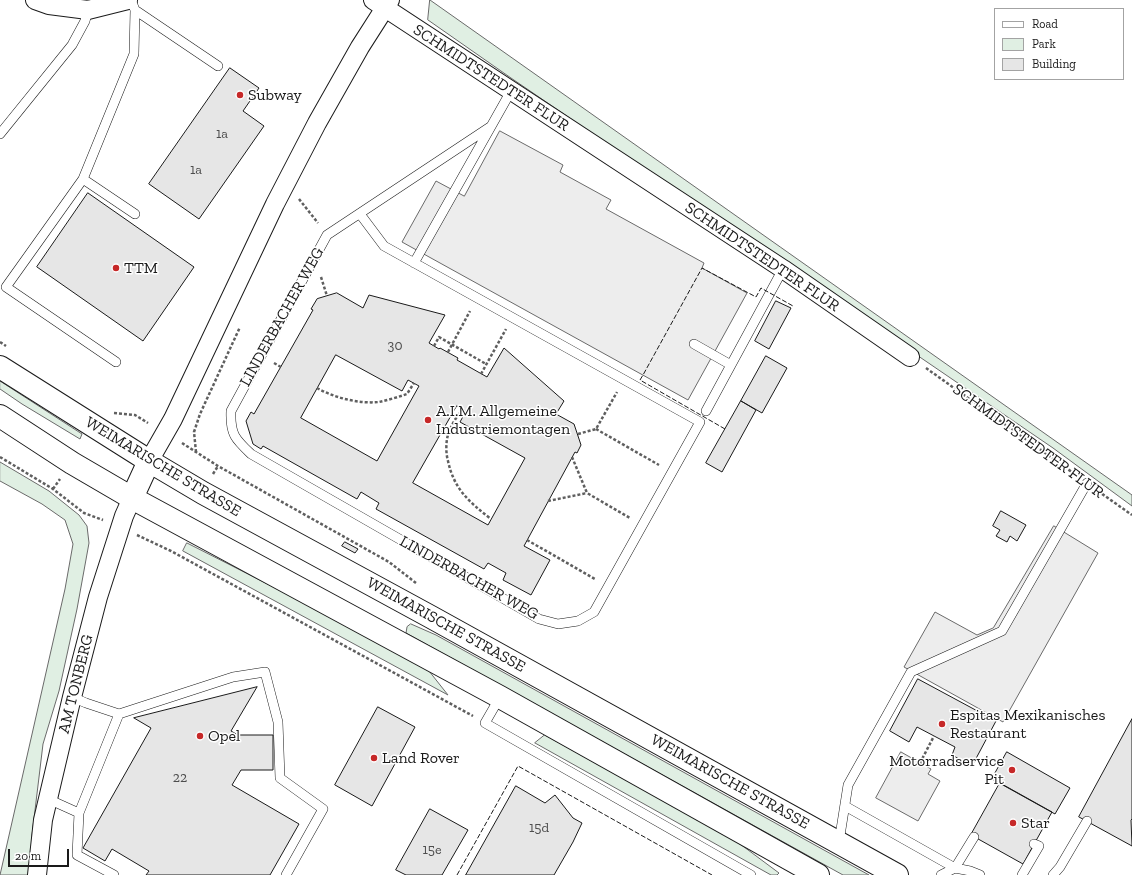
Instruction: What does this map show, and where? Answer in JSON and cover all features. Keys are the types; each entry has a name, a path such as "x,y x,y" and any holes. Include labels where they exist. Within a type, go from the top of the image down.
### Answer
{"main road":[{"name":"WEIMARISCHE STRASSE","path":"0,367 149,461 203,493 897,875"},
{"path":"0,416 72,463 132,498 500,697 818,875"},
{"path":"132,498 149,461"}],"street":[{"path":"35,0 48,5 88,10 131,3"},
{"path":"149,461 173,419 275,204 317,123 360,47 382,3"},
{"name":"SCHMIDTSTEDTER FLUR","path":"382,3 511,91 783,269 910,357"},
{"name":"AM TONBERG","path":"37,875 43,820 72,697 98,597 120,527 132,498"}],"lane":[{"path":"131,3 218,66"},
{"path":"116,362 6,286 83,179 134,54 131,3"},
{"path":"0,134 72,45 85,21 88,10"},
{"name":"LINDERBACHER WEG","path":"414,263 511,91"},
{"name":"LINDERBACHER WEG","path":"360,214 384,246 700,422 594,612 578,621 558,624 540,619 251,454 238,441 231,426 231,411 327,235 490,127"},
{"path":"83,179 135,214"},
{"path":"706,411 783,269"},
{"path":"694,344 731,365"},
{"path":"839,842 848,785 911,672 1002,631 1087,483"},
{"path":"72,697 119,714 233,677 265,672 278,722 280,778 323,809 286,875"},
{"path":"500,697 485,723 751,875"},
{"path":"114,875 77,855 79,813 119,714"},
{"path":"48,799 79,813"},
{"path":"845,806 955,868 980,875"},
{"path":"1053,875 1060,867 1087,821"},
{"path":"941,875 955,868 974,837"},
{"path":"1022,875 1039,846 1034,844"}],"path":[{"path":"296,205 299,198 327,235"},
{"path":"448,352 478,298"},
{"path":"481,374 512,318"},
{"path":"196,452 194,432 200,414 243,321"},
{"path":"434,346 438,337 486,364"},
{"name":"SCHMIDTSTEDTER FLUR","path":"910,357 1132,515"},
{"path":"578,434 596,429 624,380"},
{"path":"317,388 329,394 362,402 379,402 407,394 414,383"},
{"path":"462,409 452,426 447,439 446,454 451,473 456,486 477,508 491,519"},
{"path":"596,429 672,472"},
{"path":"0,457 53,489 84,513 120,527 171,551 485,723"},
{"path":"572,457 587,493 643,525"},
{"path":"548,501 587,493"},
{"path":"527,540 608,587"},
{"path":"920,763 934,736"}],"green space":[{"path":"430,0 1132,495 1132,506 1053,448 428,20"},
{"path":"0,381 82,434 80,439 0,389"},
{"path":"0,462 49,491 79,515 87,526 89,543 77,609 59,691 43,744 32,835 33,859 30,875 0,875 65,589 73,544 65,520 42,504 0,481"},
{"path":"187,543 311,606 429,671 448,695 183,551"},
{"path":"411,624 436,635 869,875 843,875 406,633 407,627"},
{"path":"545,735 736,841 779,873 777,875 771,875 535,743"}],"shaded area":[{"path":"500,131 563,165 560,172 611,200 606,209 704,263 702,268 747,293 688,400 402,242 436,181 464,196"},
{"path":"1054,526 1098,553 1003,722 904,667 935,612 977,635 993,628"},
{"path":"901,752 931,769 928,774 940,781 918,821 876,798"}],"building":[{"path":"230,68 259,88 243,111 264,126 199,219 149,184"},
{"path":"88,193 194,267 143,341 37,267"},
{"path":"337,293 363,308 369,295 445,315 429,343 458,358 457,360 487,377 504,348 564,401 556,414 574,424 581,445 577,453 575,452 524,546 550,560 531,595 503,580 506,573 488,563 484,569 376,509 379,503 361,492 357,499 263,446 261,449 253,444 246,421 251,412 254,414 313,310 311,309 317,299","holes":["336,355 402,391 408,380 419,386 377,461 301,418","457,406 466,411 460,422 525,458 488,525 413,483"]},
{"path":"776,301 791,308 769,349 755,341"},
{"path":"766,356 787,368 762,413 741,401"},
{"path":"741,401 756,410 722,472 706,463"},
{"path":"1001,511 1026,525 1017,541 1010,536 1007,542 996,536 1000,530 993,526"},
{"path":"345,542 358,549 355,553 342,546"},
{"path":"918,679 996,721 972,766 952,755 955,747 917,727 909,742 890,731"},
{"path":"257,687 231,731 238,735 273,735 273,770 241,770 232,785 299,824 270,875 146,875 149,871 112,849 105,861 83,848 151,728 134,718"},
{"path":"378,707 415,727 372,806 335,785"},
{"path":"1132,719 1131,820 1132,846 1079,817"},
{"path":"1007,752 1070,788 1055,814 992,779"},
{"path":"1000,783 1052,812 1023,864 971,835"},
{"path":"516,786 545,803 555,795 573,818 582,823 573,842 554,875 466,875"},
{"path":"430,809 468,830 442,875 406,875 396,870"}],"fence":[{"path":"725,429 640,380 702,268 756,297 761,288 793,306"},
{"path":"457,875 518,766 712,875"}],"place":[{"name":"Subway","path":"240,95"},
{"name":"TTM","path":"116,268"},
{"name":"A.I.M. Allgemeine Industriemontagen","path":"428,420"},
{"name":"Espitas Mexikanisches Restaurant","path":"942,724"},
{"name":"Opel","path":"200,736"},
{"name":"Land Rover","path":"374,758"},
{"name":"Motorradservice Pit","path":"1012,770"},
{"name":"Star","path":"1013,823"}]}
